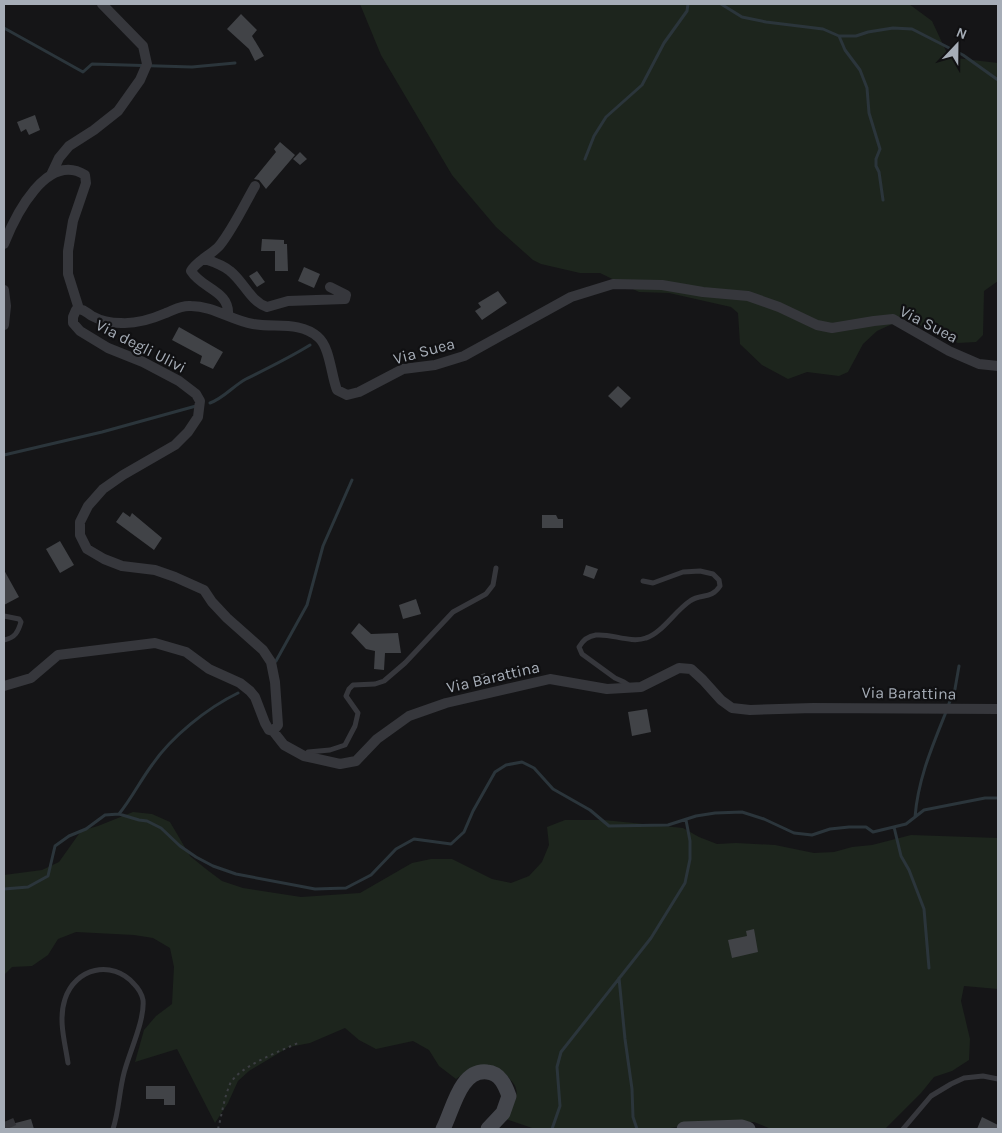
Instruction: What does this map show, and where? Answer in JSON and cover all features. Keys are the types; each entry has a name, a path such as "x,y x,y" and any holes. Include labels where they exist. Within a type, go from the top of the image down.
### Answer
{"street":[{"path":"51,175 69,146 94,130 118,111 140,80 148,64 143,46 102,4"},
{"path":"4,244 11,226 30,196 46,178 58,170 70,169 86,175 86,183 73,221 68,251 68,274 79,309"},
{"path":"228,315 229,308 226,300 191,271 194,266 219,247 255,186"},
{"path":"205,259 231,272 257,302 267,307 288,300 345,299 346,295 330,287"},
{"name":"Via Suea","path":"79,309 83,309 91,316 101,320 122,323 137,322 164,314 179,307 191,306 216,310 251,324 304,328 320,338 328,355 332,379 337,390 347,395 360,392 403,369 435,365 464,356 571,296 614,284 662,284 703,292 748,296 817,324 832,328 893,319 949,351 979,364 998,366"},
{"path":"4,290 6,306 4,325"},
{"name":"Via degli Ulivi","path":"79,309 76,310 72,317 73,323 80,331 108,348 179,380 196,394 200,402 198,417 176,445 123,475 103,489 88,506 80,522 80,535 87,549 104,559 122,566 155,570 175,576 204,590 227,618 263,650 271,662 275,682 278,725 273,731"},
{"path":"4,686 31,678 58,655 156,643 186,652 210,669 240,683 255,697 265,723 273,731"},
{"name":"Via Barattina","path":"273,731 284,745 304,756 340,764 356,761 377,739 409,716 446,703 550,680 607,689 641,687 679,668 691,669 721,700 732,708 750,710 813,708 998,709"},
{"path":"443,1129 458,1092 468,1077 482,1071 493,1072 504,1082 509,1096 503,1113 488,1129"},
{"path":"684,1129 742,1127 748,1129"}],"lane":[{"path":"304,756 308,752 330,750 345,745 355,726 358,714 346,696 349,690 353,686 375,684 384,680 405,663 453,612 486,594 493,585 496,568"},
{"path":"631,687 582,654 579,647 584,638 592,634 636,640 647,638 657,632 678,609 693,599 711,595 720,586 719,580 713,574 700,571 683,572 653,583 643,581"},
{"path":"4,616 19,619 21,622 18,632 12,638 4,640"},
{"path":"68,1063 62,1022 65,1000 71,986 82,976 95,970 108,970 126,975 136,986 143,998 143,1011 123,1075 117,1119 113,1129"},
{"path":"903,1129 931,1096 951,1084 964,1078 983,1076 998,1079"}],"path":[{"path":"218,1129 231,1082 239,1072 300,1042"}],"shaded area":[{"path":"360,4 909,4 932,21 946,51 956,58 998,63 998,281 984,291 983,335 976,342 958,343 905,318 877,331 863,344 848,372 839,376 807,372 788,379 762,365 740,344 738,313 731,307 669,293 639,292 600,273 580,273 541,264 533,260 496,227 452,175 381,55"},
{"path":"133,812 152,814 170,822 190,856 222,881 243,888 301,897 360,893 412,863 431,859 452,859 492,879 511,883 529,876 542,862 549,845 547,827 565,820 604,820 683,828 717,844 775,845 814,853 834,852 852,847 872,845 911,835 998,838 998,989 964,986 961,1001 970,1039 969,1060 952,1071 934,1077 921,1093 885,1129 771,1129 754,1122 716,1122 663,1129 535,1129 503,1118 513,1103 517,1092 512,1081 498,1068 469,1070 456,1079 439,1066 429,1050 413,1041 376,1049 359,1040 345,1028 310,1043 289,1047 249,1071 238,1081 228,1103 215,1123 177,1049 135,1062 144,1030 156,1016 172,1004 174,967 170,948 153,938 134,935 76,932 58,939 48,955 32,966 12,967 4,975 4,875 42,870 59,862 81,831"}],"building":[{"path":"241,14 257,30 252,36 264,56 255,61 249,49 227,29"},
{"path":"35,115 40,130 29,135 26,129 21,132 17,122"},
{"path":"280,142 295,155 266,189 259,180 254,179 276,152 274,149"},
{"path":"300,152 307,159 300,165 293,159"},
{"path":"262,239 284,240 284,244 287,244 288,271 275,271 275,251 261,251"},
{"path":"304,267 320,274 314,288 298,281"},
{"path":"257,271 265,282 257,287 249,276"},
{"path":"498,291 507,303 482,320 475,311 481,307 478,303"},
{"path":"179,327 223,352 213,369 200,363 202,356 172,340"},
{"path":"618,386 631,398 621,408 608,396"},
{"path":"123,512 130,517 132,513 162,538 154,550 116,522"},
{"path":"542,515 556,515 558,519 563,519 563,528 542,528"},
{"path":"60,541 74,565 60,573 46,549"},
{"path":"586,565 598,569 594,579 583,575"},
{"path":"4,570 19,597 4,605"},
{"path":"416,599 421,614 403,619 399,605"},
{"path":"359,623 371,634 398,633 401,653 385,653 384,670 374,669 375,651 366,649 351,633"},
{"path":"485,673 488,683 475,687 472,677"},
{"path":"647,709 651,732 632,736 628,712"},
{"path":"754,929 758,952 732,958 728,940 747,936 746,931"},
{"path":"146,1086 175,1086 175,1105 164,1105 164,1099 146,1099"},
{"path":"982,1117 998,1125 998,1129 977,1129"},
{"path":"31,1119 34,1129 4,1129 4,1126"}],"waterway":[{"path":"585,159 594,136 606,117 642,85 664,43 687,11 688,4"},
{"path":"721,4 742,17 823,29 839,36 856,36 893,28 912,29 963,55 998,80"},
{"path":"4,28 83,72 92,64 192,67 235,63"},
{"path":"839,36 845,50 860,70 867,88 869,113 880,149 876,159 876,166 879,172 883,200"},
{"path":"210,403 246,379 310,345"},
{"path":"4,455 102,432 196,406"},
{"path":"276,661 307,605 323,546 352,480"},
{"path":"948,706 955,689 959,666"},
{"path":"119,814 160,754 169,744 202,715 238,693"},
{"path":"915,817 922,776 946,712"},
{"path":"4,889 28,887 48,876 55,846 69,836 86,829 105,815 119,814 147,821 161,828 180,846 196,857 213,866 236,874 315,889 346,888 371,875 396,849 414,839 451,844 464,832 473,811 495,772 506,765 522,762 534,768 553,789 590,810 609,826 668,825 696,816 742,812 764,819 794,833 812,835 830,829 849,827 866,827 873,832 906,824 924,810 985,798 998,798"},
{"path":"552,1129 560,1106 557,1067 561,1052 651,938 685,883 690,859 690,841 686,820"},
{"path":"894,827 901,856 909,870 924,909 929,968"},
{"path":"619,978 632,1089 633,1117 637,1129"}],"tunnel":[{"path":"4,1122 7,1129"}]}
